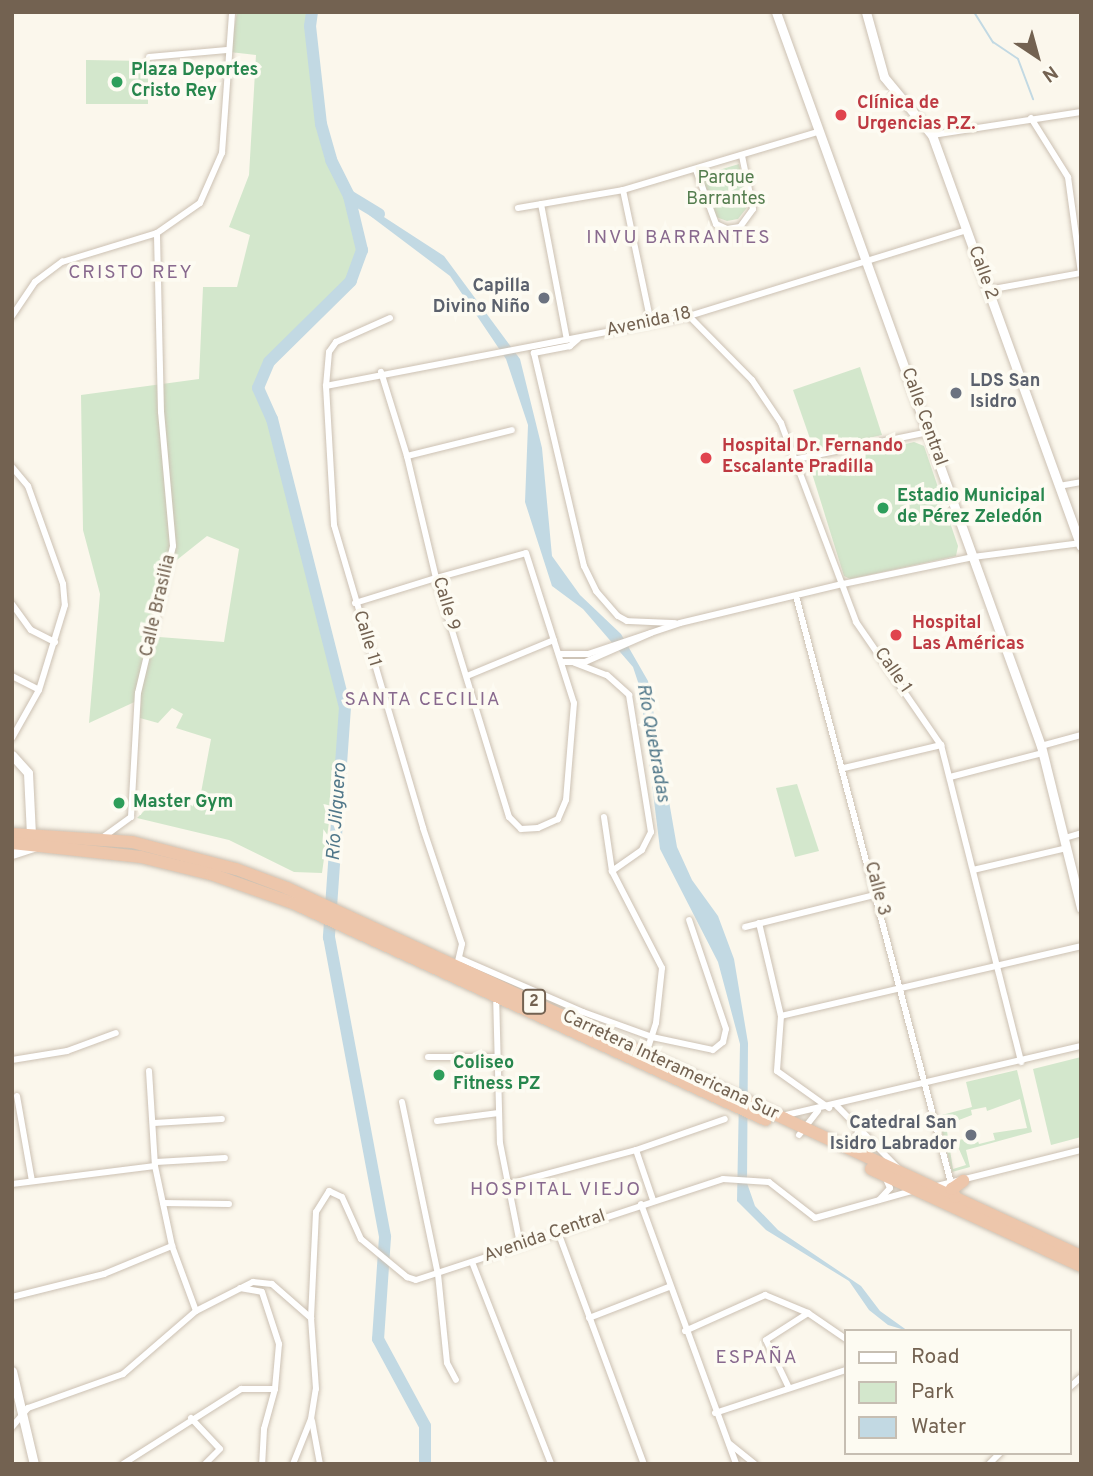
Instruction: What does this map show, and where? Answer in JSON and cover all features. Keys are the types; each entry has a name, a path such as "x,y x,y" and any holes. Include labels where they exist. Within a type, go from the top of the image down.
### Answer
{"highway":[{"name":"Carretera Interamericana Sur","path":"12,834 42,842 141,857 211,874 457,967"},
{"name":"Carretera Interamericana Sur","path":"42,842 102,838 125,841 236,869 287,888 457,967 497,991 761,1111 914,1191 1081,1266"},
{"path":"14,847 42,842 125,841"},
{"name":"Carretera Interamericana Sur","path":"802,1133 841,1146 1081,1256"},
{"path":"955,1198 953,1189 957,1182"}],"main road":[{"name":"Calle Central","path":"776,12 1042,750 1081,908"},
{"name":"Calle 2","path":"866,12 884,77 932,135 1080,544"},
{"path":"12,755 29,778 42,842"},
{"path":"12,1371 20,1415 34,1464"}],"street":[{"path":"12,316 36,282 62,262 157,233 200,203 215,178 222,153 227,50 232,12"},
{"path":"149,57 227,50"},
{"path":"932,135 1081,112"},
{"path":"988,290 1081,273 1068,177 1031,118"},
{"path":"518,208 623,190 818,132"},
{"path":"696,170 716,224 727,229 740,227 753,209 743,156"},
{"path":"623,190 651,323"},
{"path":"541,204 567,340"},
{"name":"Avenida 18","path":"326,386 381,372 578,339 689,316 966,230"},
{"name":"Calle Brasilia","path":"102,838 131,817 138,692 173,546 161,412 157,233"},
{"name":"Calle 1","path":"689,316 759,388 797,459 856,622 942,744 1021,1062"},
{"name":"Calle 11","path":"390,318 336,342 329,352 326,386 334,525 355,603 461,944 457,967"},
{"path":"578,339 570,346 534,353 584,566 596,591 618,616 627,621 680,623"},
{"name":"Calle 9","path":"381,372 407,456 436,578 509,817 521,829 538,828 558,819 566,800 574,704 563,663"},
{"path":"407,456 512,430"},
{"path":"797,459 929,432"},
{"path":"12,467 28,486 63,584 65,605 39,690 12,738"},
{"path":"1059,486 1081,482"},
{"path":"575,663 680,623 843,584 974,557 1080,544"},
{"path":"355,603 526,553 563,663 575,663 607,675"},
{"name":"Calle 3","path":"796,596 878,894 925,1084 957,1182"},
{"path":"12,604 31,630 55,642"},
{"path":"467,676 554,640"},
{"path":"560,654 604,652"},
{"path":"604,652 600,666 629,695 652,832 642,850 612,872"},
{"path":"12,676 39,690"},
{"path":"950,777 1042,750 1081,735"},
{"path":"844,768 942,744"},
{"path":"604,817 612,872 662,968 652,1037 643,1059"},
{"path":"973,870 1066,843 1081,833"},
{"path":"745,927 878,894"},
{"path":"457,967 652,1037 705,1050 720,1046 726,1036 689,920"},
{"path":"759,923 781,1016 777,1071 829,1108"},
{"path":"781,1016 902,990 1081,946"},
{"path":"497,991 495,1057 498,1113 520,1244"},
{"path":"12,1060 67,1051 116,1033"},
{"path":"761,1111 795,1115 818,1111 1081,1046"},
{"path":"428,1057 495,1057"},
{"path":"149,1071 155,1164 172,1246 196,1311"},
{"path":"17,1096 32,1181"},
{"path":"402,1102 438,1274 447,1363 456,1380"},
{"path":"837,1106 906,1176"},
{"path":"802,1133 818,1111"},
{"path":"437,1121 498,1113"},
{"path":"154,1123 222,1119"},
{"path":"509,1184 636,1150 725,1119"},
{"path":"841,1146 855,1140 859,1129"},
{"path":"636,1150 653,1200"},
{"name":"Avenida Central","path":"311,1318 316,1212 324,1195 334,1191 342,1197 355,1232 370,1248 416,1280 640,1204 723,1179 758,1179 773,1185 811,1217 1081,1150"},
{"path":"12,1184 155,1164 225,1158"},
{"path":"877,1202 890,1188 881,1174"},
{"path":"163,1203 229,1204"},
{"path":"640,1204 736,1464"},
{"path":"558,1232 644,1464"},
{"path":"12,1297 104,1274 172,1246"},
{"path":"472,1262 551,1464"},
{"path":"12,1427 20,1415 43,1402 123,1374 196,1311 238,1288 263,1280 311,1318 316,1389 311,1419 293,1464"},
{"path":"589,1318 669,1287"},
{"path":"238,1288 255,1288 266,1300 279,1344 275,1389 264,1429 262,1464"},
{"path":"685,1331 765,1295 808,1313 844,1338"},
{"path":"789,1388 766,1339 808,1313"},
{"path":"716,1413 844,1371"},
{"path":"123,1464 191,1418 241,1389 275,1389"},
{"path":"191,1418 220,1449 205,1464"},
{"path":"311,1419 320,1464"},
{"path":"729,1443 755,1464"}],"green space":[{"path":"237,12 312,12 310,26 321,124 331,160 349,196 362,250 354,274 271,360 258,388 272,419 345,707 322,873 294,872 229,840 137,818 161,794 200,798 211,739 176,728 183,714 172,708 158,723 140,718 141,699 89,723 100,594 83,530 81,395 199,379 203,287 237,287 250,235 229,227 249,175 256,55 230,52","holes":["207,536 239,549 224,642 146,636 163,571"]},
{"name":"Plaza Deportes Cristo Rey","path":"86,60 148,61 148,104 86,104"},
{"name":"Parque Barrantes","path":"739,164 749,205 738,219 727,221 716,217 710,206 702,175"},
{"path":"860,367 882,435 814,450 793,390"},
{"name":"Estadio Municipal de Pérez Zeledón","path":"914,442 924,446 958,546 956,556 850,579 844,576 810,467"},
{"path":"797,784 819,851 795,857 776,788"},
{"path":"1081,1057 1081,1137 1051,1145 1033,1069"},
{"path":"1017,1070 1032,1132 966,1150 970,1167 952,1172 938,1116 972,1107 966,1082","holes":["1020,1099 1027,1128 993,1133 995,1140 979,1144 977,1138 955,1140 966,1165 953,1169 946,1125 972,1115 971,1110 986,1107 987,1111"]}],"water":[{"path":"367,206 444,256 520,359 542,448 552,556 580,595 621,634 648,681 677,847 692,880 718,916 734,959 748,1043 747,1183 755,1206 778,1230 861,1286 880,1311 905,1329 888,1325 869,1310 849,1281 766,1230 737,1201 740,1044 718,962 660,849 640,688 633,667 583,609 552,586 525,502 528,425 506,359 450,276 369,215"}],"waterway":[{"name":"Río Quebradas","path":"312,12 310,26 321,124 331,160 349,196 379,214"},
{"path":"974,12 993,42 1018,59 1033,99"},
{"name":"Río Jilguero","path":"349,196 362,250 351,281 269,362 258,388 272,419 345,707 329,937 385,1237 378,1339 425,1426 425,1464"}],"place":[{"name":"Plaza Deportes Cristo Rey","path":"117,82"},
{"name":"Clínica de Urgencias P.Z.","path":"841,115"},
{"name":"Capilla Divino Niño","path":"544,298"},
{"name":"LDS San Isidro","path":"956,393"},
{"name":"Hospital Dr. Fernando Escalante Pradilla","path":"706,458"},
{"name":"Estadio Municipal de Pérez Zeledón","path":"883,508"},
{"name":"Hospital Las Américas","path":"896,635"},
{"name":"Master Gym","path":"119,803"},
{"name":"Coliseo Fitness PZ","path":"439,1075"},
{"name":"Catedral San Isidro Labrador","path":"971,1135"}],"district":[{"name":"INVU BARRANTES","path":"679,239"},
{"name":"CRISTO REY","path":"131,274"},
{"name":"SANTA CECILIA","path":"423,701"},
{"name":"HOSPITAL VIEJO","path":"556,1191"},
{"name":"ESPAÑA","path":"757,1359"}]}
